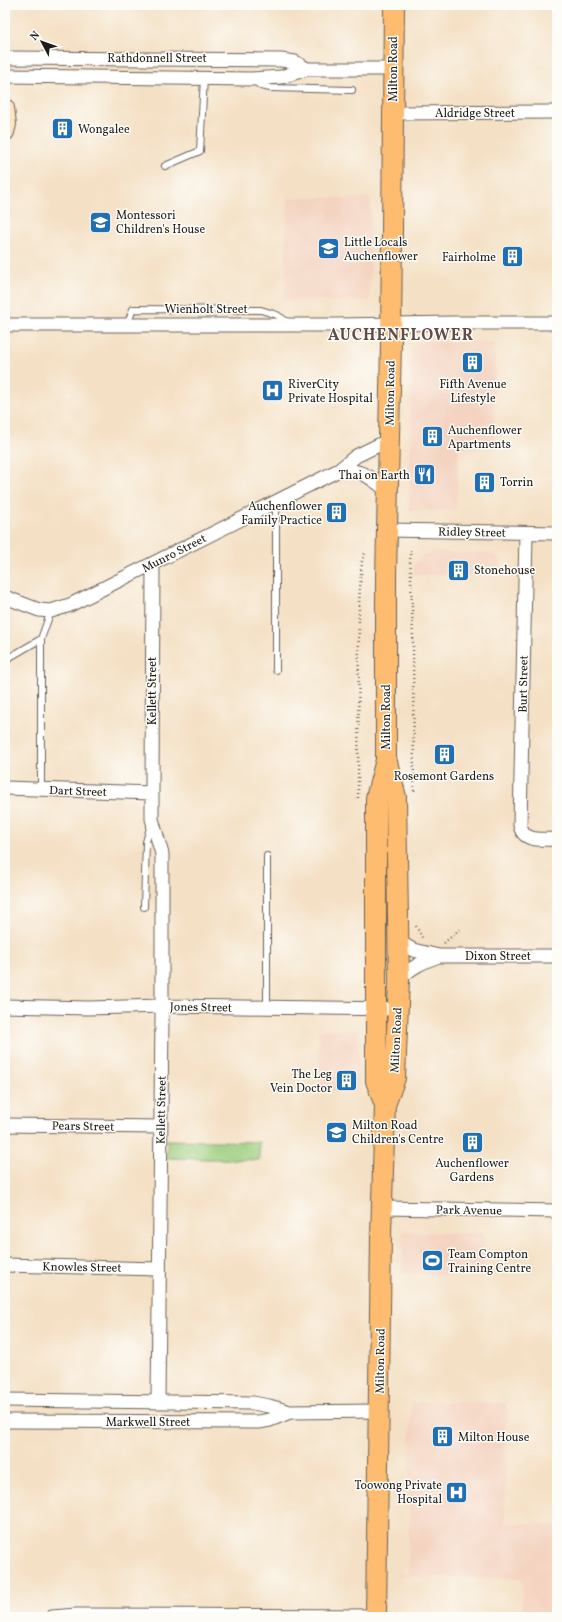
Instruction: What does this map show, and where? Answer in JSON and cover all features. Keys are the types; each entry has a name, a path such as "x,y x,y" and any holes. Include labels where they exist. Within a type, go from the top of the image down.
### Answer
{"main road":[{"name":"Milton Road","path":"385,1105 376,1081 376,798 386,758 387,530 389,492 394,5"},
{"name":"Milton Road","path":"376,1616 385,1105 395,1078 399,980 396,797 386,758"}],"street":[{"name":"Rathdonnell Street","path":"5,58 281,60 295,62 307,69"},
{"name":"Rathdonnell Street","path":"5,76 252,79 281,77 307,69 393,69"},
{"name":"Aldridge Street","path":"393,113 557,112"},
{"name":"Wienholt Street","path":"5,324 292,325 557,323"},
{"name":"Munro Street","path":"5,597 39,610 51,611 70,605 339,470 356,456 389,440"},
{"path":"339,470 354,470 364,474 389,492"},
{"name":"Ridley Street","path":"387,530 557,533"},
{"name":"Burt Street","path":"526,533 520,825 521,831 524,835 530,838 557,839"},
{"name":"Kellett Street","path":"153,564 152,819 162,854 158,1402"},
{"name":"Dart Street","path":"5,788 152,793"},
{"name":"Dixon Street","path":"398,941 413,950 557,956"},
{"name":"Dixon Street","path":"399,980 413,966 440,950"},
{"name":"Jones Street","path":"5,1006 88,1008 162,1006 398,1009"},
{"name":"Pears Street","path":"5,1125 160,1127"},
{"name":"Park Avenue","path":"382,1208 557,1211"},
{"name":"Knowles Street","path":"5,1265 158,1269"},
{"name":"Markwell Street","path":"5,1400 253,1403 290,1412 379,1411"},
{"name":"Markwell Street","path":"5,1421 259,1422 270,1420 290,1412"},
{"path":"52,1617 76,1615 279,1617 376,1616"}],"lane":[{"path":"165,166 201,154 204,78"},
{"name":"Rathdonnell Street","path":"252,79 261,86 270,88 352,90"},
{"path":"276,502 276,670"},
{"path":"41,790 41,639 51,611"},
{"path":"5,660 41,639"},
{"name":"Kellett Street","path":"144,907 146,842 152,819"},
{"path":"267,856 267,1007"}],"path":[{"path":"410,550 413,637 414,800"},
{"path":"359,805 359,603 362,561 365,553"},
{"path":"415,925 428,944"},
{"path":"440,950 460,929"}],"shaded area":[{"name":"Little Locals Auchenflower","path":"287,198 371,198 370,301 285,300"},
{"path":"495,342 494,448 459,447 456,511 409,510 411,351 415,343"},
{"path":"432,552 489,553 495,555 500,560 501,575 413,575 415,563 422,555"},
{"name":"The Leg Vein Doctor","path":"319,1030 359,1030 359,1092 319,1090"},
{"path":"403,1232 484,1233 484,1276 402,1275"},
{"name":"Toowong Private Hospital","path":"411,1402 506,1403 505,1523 557,1524 557,1613 525,1613 525,1616 522,1615 522,1578 399,1576 399,1574 408,1574"}],"green space":[{"path":"167,1140 259,1142 259,1160 167,1158"}],"place":[{"name":"Wongalee","path":"63,129"},
{"name":"Montessori Children's House","path":"100,222"},
{"name":"Little Locals Auchenflower","path":"328,249"},
{"name":"Fairholme","path":"512,257"},
{"name":"Fifth Avenue Lifestyle","path":"473,363"},
{"name":"RiverCity Private Hospital","path":"273,391"},
{"name":"Auchenflower Apartments","path":"432,437"},
{"name":"Thai on Earth","path":"425,475"},
{"name":"Torrin","path":"485,482"},
{"name":"Auchenflower Family Practice","path":"337,513"},
{"name":"Stonehouse","path":"458,570"},
{"name":"Rosemont Gardens","path":"444,755"},
{"name":"The Leg Vein Doctor","path":"347,1081"},
{"name":"Milton Road Children's Centre","path":"337,1132"},
{"name":"Auchenflower Gardens","path":"472,1142"},
{"name":"Team Compton Training Centre","path":"432,1261"},
{"name":"Milton House","path":"443,1437"},
{"name":"Toowong Private Hospital","path":"457,1492"}],"district":[{"name":"AUCHENFLOWER","path":"401,334"}]}
